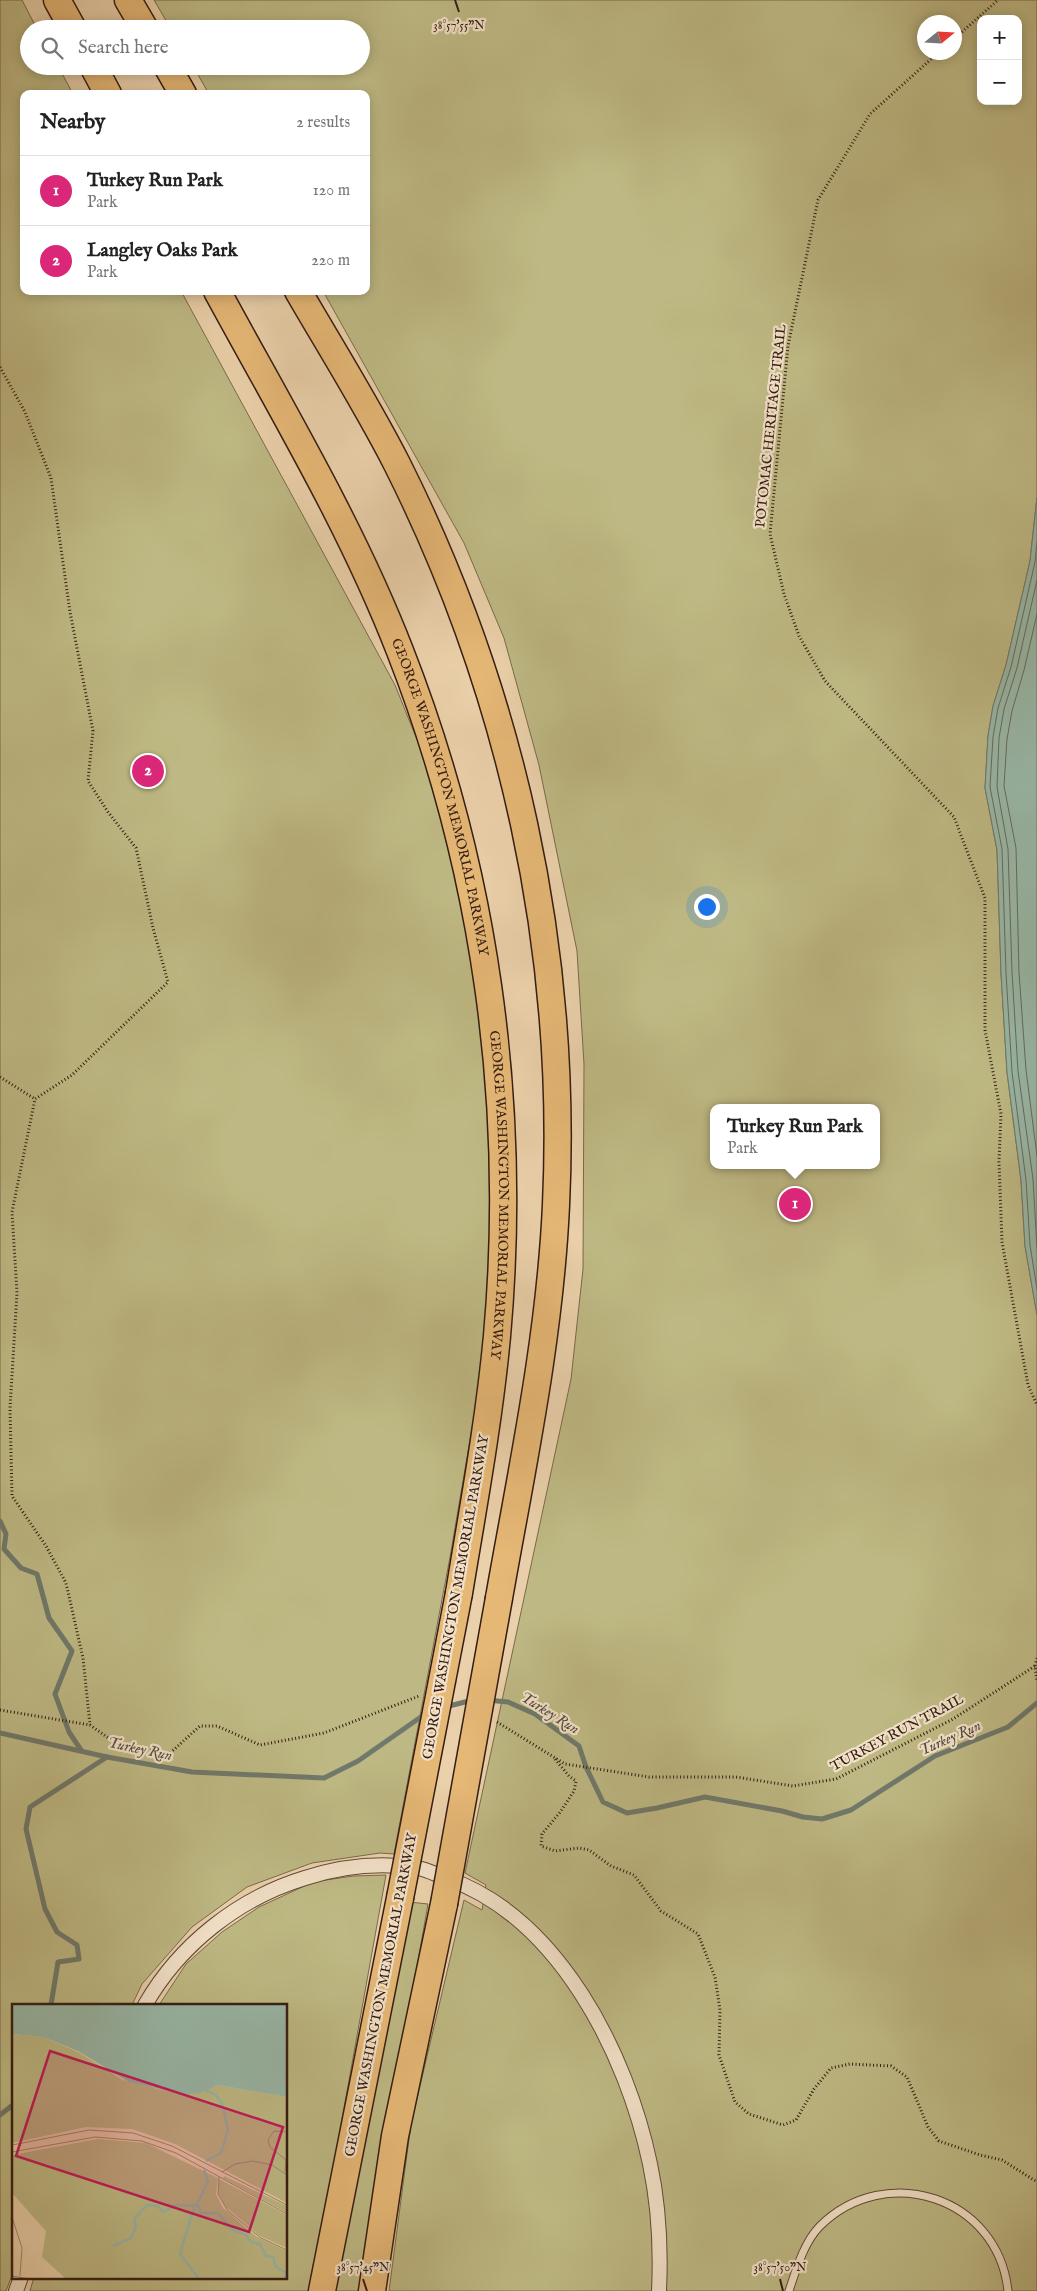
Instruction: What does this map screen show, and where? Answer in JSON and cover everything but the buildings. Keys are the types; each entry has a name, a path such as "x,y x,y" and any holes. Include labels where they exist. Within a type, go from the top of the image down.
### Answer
{"highway":[{"path":"57,0 68,20"},
{"path":"128,0 140,20"},
{"path":"98,75 106,90"},
{"path":"171,75 181,90"},
{"name":"GEORGE WASHINGTON MEMORIAL PARKWAY","path":"219,295 335,508 367,572 400,650 426,721 447,789 466,865 481,937 499,1081 504,1172 497,1337 488,1412 459,1593 322,2291"},
{"path":"300,295 397,464 447,573 473,642 510,760 526,827 545,945 556,1069 556,1206 541,1362 444,1904 395,2136 372,2291"}],"street":[{"path":"146,2004 182,1955 208,1930 248,1902 283,1884 331,1870 376,1865 420,1868 473,1888 493,1900 519,1920 542,1942 586,2003 608,2040 626,2080 637,2112 651,2165 658,2209 659,2291"},
{"path":"16,2291 21,2278"}],"lane":[{"path":"789,2291 800,2260 820,2226 836,2212 854,2202 875,2195 896,2192 920,2194 939,2200 958,2209 974,2222 990,2240 1001,2260 1008,2291"}],"path":[{"path":"962,32 998,0"},
{"name":"POTOMAC HERITAGE TRAIL","path":"930,60 870,114 818,200 788,346 770,534 784,594 799,636 825,681 954,817 985,898 985,1030 1001,1114 999,1162 1002,1242 1028,1385 1037,1405"},
{"path":"0,367 25,412 52,478 70,612 93,730 88,781 108,812 136,848 153,928 168,982 72,1075 35,1098 12,1212 17,1293 10,1408 12,1496 46,1546 66,1583 83,1658 90,1725"},
{"path":"0,1077 35,1098"},
{"path":"1037,1658 1035,1666 1037,1681"},
{"name":"TURKEY RUN TRAIL","path":"493,1720 565,1764 649,1777 736,1777 793,1786 836,1779 953,1719 1035,1666"},
{"path":"0,1710 90,1725 114,1742 169,1754 200,1726 217,1726 260,1745 324,1733 421,1695"},
{"path":"553,1757 569,1776 576,1781 574,1791 561,1811 542,1834 541,1846 555,1851 580,1848 589,1850 610,1866 634,1875 661,1911 698,1934 715,1977 720,2010 719,2055 735,2102 748,2114 783,2125 796,2120 814,2090 831,2068 850,2064 890,2066 907,2077 928,2127 939,2141 980,2155 1002,2160 1037,2182"}],"shaded area":[{"path":"0,0 22,0 32,20 20,20 20,75 63,75 71,90 20,90 20,295 183,295 395,685 426,762 466,919 493,1115 494,1250 482,1370 450,1557 394,1854 380,1853 312,1863 247,1887 192,1927 142,1984 132,2004 12,2004 12,2275 6,2291 0,2291"},
{"path":"154,0 1037,0 1037,497 1030,561 1006,665 993,706 988,736 985,788 997,850 1001,973 1007,1072 1021,1180 1025,1246 1037,1315 1037,2291 389,2291 411,2124 464,1900 482,1910 486,1885 465,1873 571,1379 583,1269 584,1064 577,951 539,765 504,638 464,543 325,295 370,295 370,90 207,90 198,75 370,75 370,20 166,20"},
{"path":"386,1875 311,2291 30,2291 34,2278 288,2278 288,2004 160,2004 186,1964 222,1932 259,1907 313,1882 353,1876"},
{"path":"409,1902 428,1904 366,2256 363,2291 331,2291"}],"water":[{"path":"1037,497 1037,1315 1025,1246 1021,1180 1007,1072 1001,973 997,850 985,788 988,736 993,706 1006,665 1030,561"}],"waterway":[{"path":"0,1521 6,1534 4,1549 21,1568 37,1574 49,1618 72,1651 55,1694 69,1732 81,1750"},
{"name":"Turkey Run","path":"445,1707 473,1700"},
{"name":"Turkey Run","path":"487,1700 508,1702 535,1714 579,1746 586,1767 603,1802 627,1813 705,1797 782,1811 803,1817 822,1819 851,1810 935,1756 1008,1727 1037,1703"},
{"name":"Turkey Run","path":"0,1733 107,1757 192,1772 324,1778 358,1761 428,1712"},
{"path":"51,2004 58,1962 79,1959 77,1945 57,1932 45,1909 26,1829 30,1807 107,1757"},
{"path":"0,2115 12,2106"}],"place":[{"name":"Langley Oaks Park","path":"148,771"},
{"name":"Turkey Run Park","path":"795,1204"}]}
